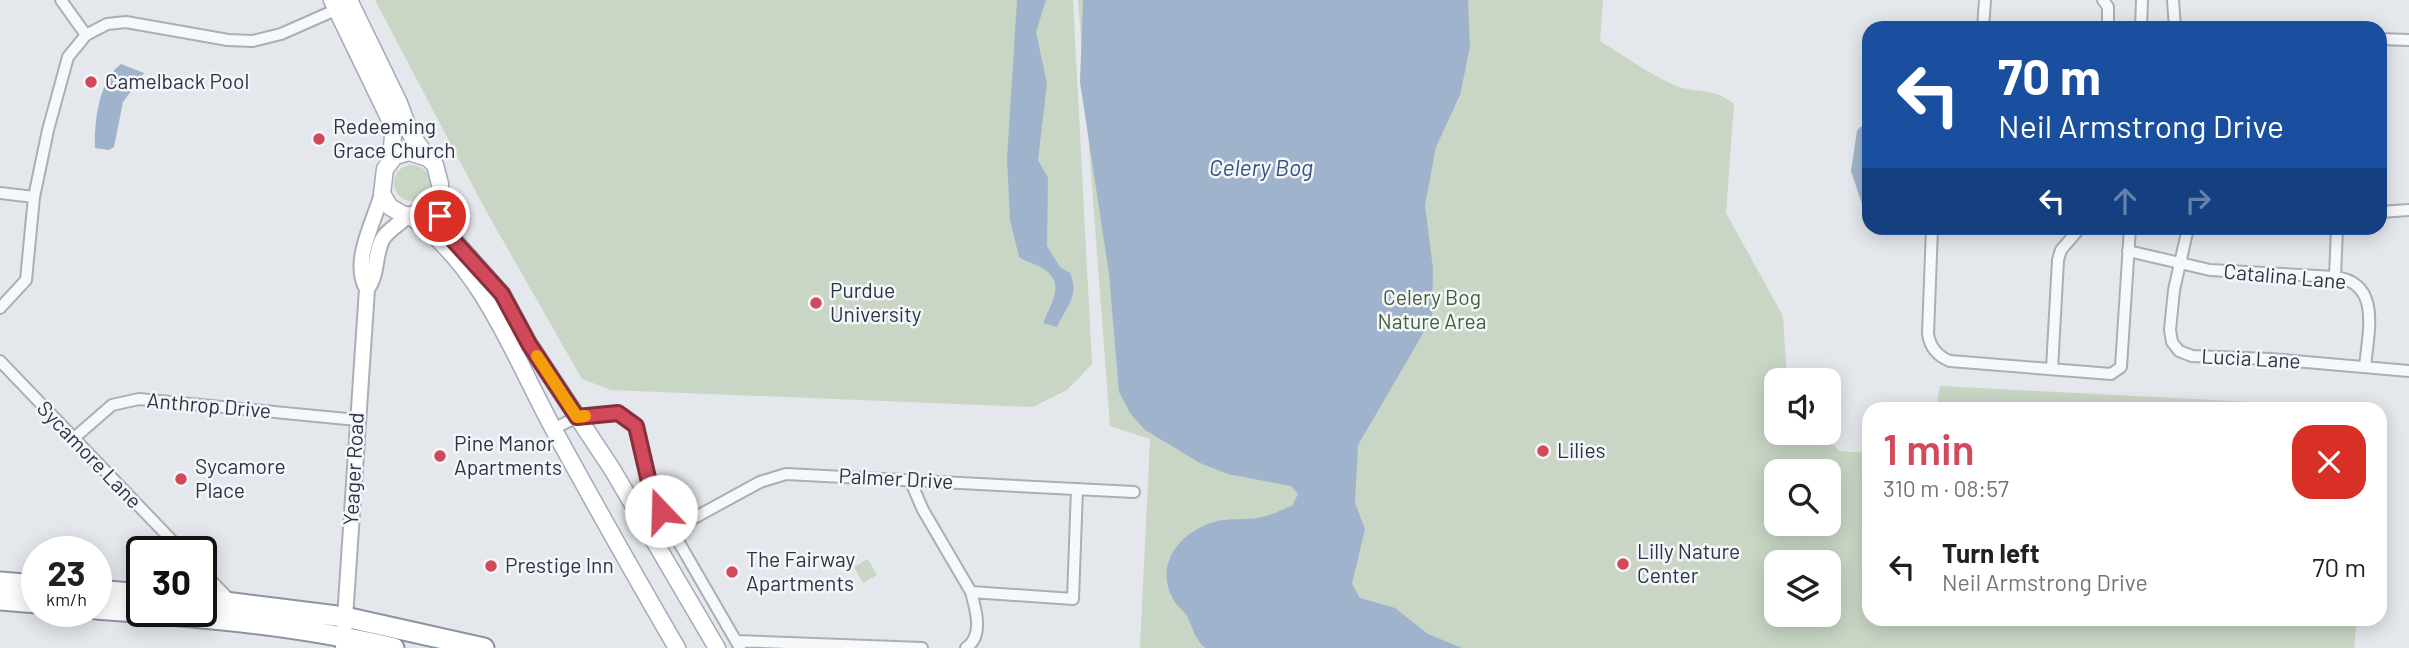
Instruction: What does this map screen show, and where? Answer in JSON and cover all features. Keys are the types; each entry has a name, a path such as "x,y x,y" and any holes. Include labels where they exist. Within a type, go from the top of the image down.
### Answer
{"highway":[{"path":"0,582 21,584"},
{"path":"0,600 21,602"},
{"path":"217,600 232,601 394,648"},
{"path":"112,609 257,622 484,648"}],"main road":[{"path":"340,3 399,103 410,133 439,174 440,216 445,230 502,294 529,344 612,469 718,648"},
{"path":"340,3 390,120 393,136 391,159 384,174 382,194 390,206 409,216 454,257 483,294 553,429 677,648"},
{"path":"391,159 409,152 428,158"},
{"path":"409,216 427,207 439,192"}],"street":[{"path":"61,0 86,35"},
{"path":"1984,21 1985,0"},
{"path":"2103,0 2108,7 2108,21"},
{"path":"2141,21 2142,0"},
{"path":"2173,0 2174,21"},
{"path":"0,308 26,280 34,197 62,74 68,57 86,35 107,24 126,22 243,41 271,37 340,3"},
{"path":"2387,39 2409,40"},
{"path":"0,193 34,197"},
{"name":"Yeager Road","path":"367,289 361,279 363,257 382,194"},
{"path":"2387,212 2409,210"},
{"name":"Yeager Road","path":"344,634 367,289 374,279 377,253 385,236 409,216"},
{"path":"1932,235 1928,334 1936,353 1950,361 2110,374 2121,367 2129,235"},
{"path":"2052,369 2058,260 2060,250 2074,235"},
{"name":"Lucia Lane","path":"2187,235 2171,330 2172,342 2179,351 2192,356 2409,371"},
{"path":"2335,277 2337,235"},
{"name":"Catalina Lane","path":"2128,251 2210,270 2335,277 2353,281 2367,297 2365,367"},
{"name":"Sycamore Lane","path":"0,361 167,536"},
{"name":"Anthrop Drive","path":"74,439 112,405 139,399 357,420"},
{"path":"553,429 577,417 618,413 636,426 652,493 738,645 922,648"},
{"name":"Palmer Drive","path":"672,530 775,476 796,473 1133,492"},
{"path":"910,480 923,510 971,592 977,631 972,644 966,648"},
{"path":"971,592 1073,599 1077,489"},
{"path":"217,586 232,601"}],"green space":[{"name":"Purdue University","path":"375,0 1073,0 1092,364 1067,390 1033,407 611,390 582,379 485,209"},
{"name":"Celery Bog Nature Area","path":"1078,0 1603,0 1600,41 1674,85 1715,94 1734,104 1726,213 1783,316 1786,368 1764,368 1764,445 1834,445 1840,451 1862,453 1862,626 2356,626 2354,648 1140,648 1150,439 1110,426"},
{"path":"412,165 425,170 430,183 425,196 412,201 399,196 394,183 399,170"},
{"path":"1940,386 2255,402 1937,402"},
{"path":"868,559 877,575 863,583 854,567"}],"water":[{"path":"1017,0 1046,0 1036,32 1047,84 1038,160 1048,178 1047,246 1060,267 1070,273 1073,281 1071,301 1057,327 1043,323 1054,297 1055,282 1045,270 1019,257 1010,220 1007,159"},
{"name":"Celery Bog","path":"1083,0 1468,0 1470,47 1460,95 1436,147 1425,205 1433,268 1432,318 1358,445 1355,503 1365,529 1352,584 1360,598 1395,608 1428,634 1462,648 1205,648 1196,637 1187,616 1173,599 1168,586 1169,562 1174,551 1191,533 1220,521 1270,515 1292,506 1298,494 1291,486 1228,474 1200,463 1145,430 1130,413 1119,392 1109,274 1080,82"},
{"path":"121,64 144,73 123,102 114,147 109,150 95,148 99,102 108,80"},
{"path":"1860,127 1862,204 1851,171 1857,131"}],"slow traffic":[{"path":"537,356 577,417 585,416"}],"place":[{"name":"Camelback Pool","path":"91,82"},
{"name":"Redeeming Grace Church","path":"319,139"},
{"name":"Purdue University","path":"816,303"},
{"name":"Lilies","path":"1543,451"},
{"name":"Pine Manor Apartments","path":"440,456"},
{"name":"Sycamore Place","path":"181,479"},
{"name":"Lilly Nature Center","path":"1623,564"},
{"name":"Prestige Inn","path":"491,566"},
{"name":"The Fairway Apartments","path":"732,572"}],"route":[{"path":"440,216 445,230 502,294 529,344 577,417 618,413 636,426 649,482 661,511"}]}
